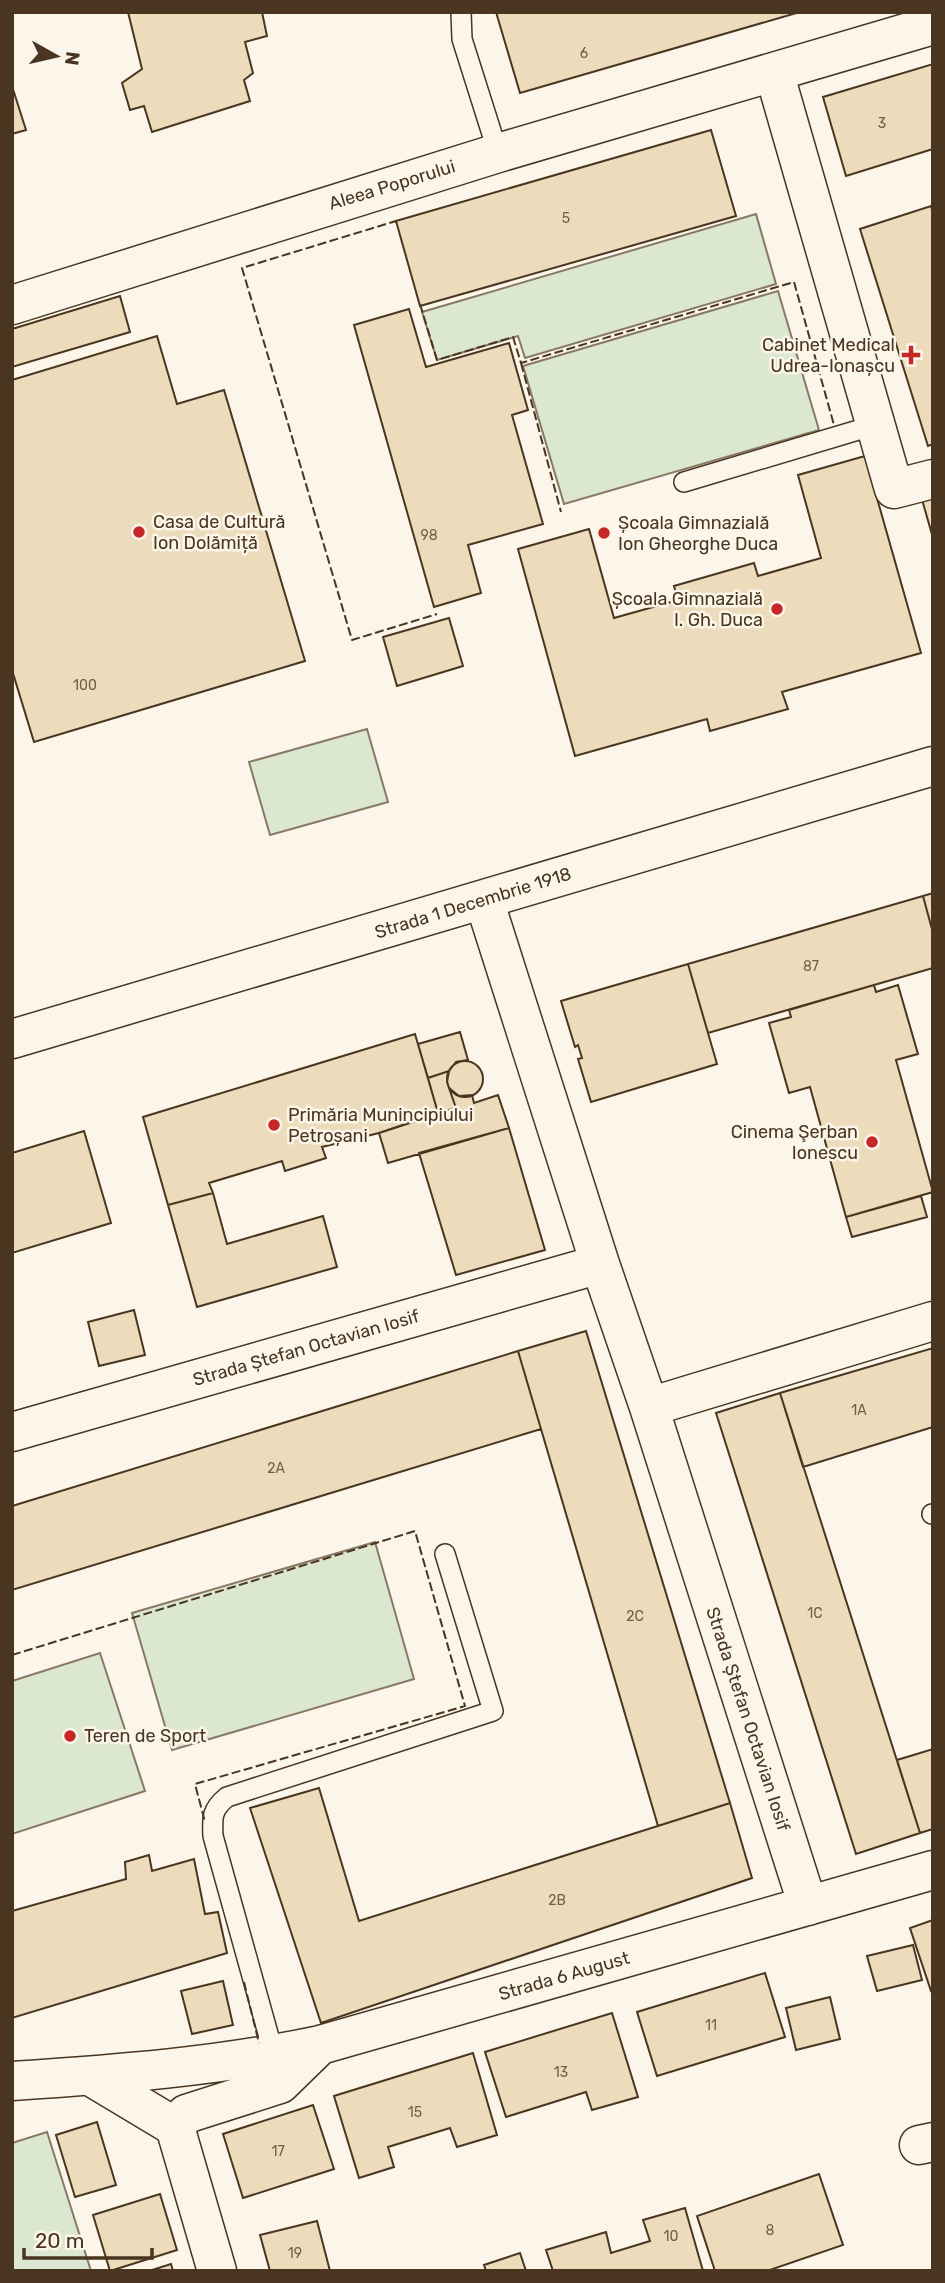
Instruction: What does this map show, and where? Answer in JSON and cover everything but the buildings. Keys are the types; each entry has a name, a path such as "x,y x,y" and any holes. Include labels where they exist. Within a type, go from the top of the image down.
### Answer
{"street":[{"name":"Aleea Poporului","path":"12,305 498,153 933,25"},
{"path":"774,72 894,489 933,479"},
{"name":"Strada 1 Decembrie 1918","path":"12,1039 933,766"},
{"name":"Strada Ștefan Octavian Iosif","path":"484,900 808,1906"},
{"name":"Strada Ștefan Octavian Iosif","path":"12,1432 600,1264"},
{"path":"649,1407 933,1321"},
{"path":"808,1906 933,1870"},
{"name":"Strada 6 August","path":"90,2076 160,2071 320,2045 808,1906"},
{"name":"Strada 6 August","path":"175,2127 186,2114 280,2084 320,2045"},
{"path":"12,2081 90,2076 175,2127 217,2271"}],"lane":[{"path":"461,12 461,39 498,153"},
{"path":"684,482 875,425"},
{"path":"274,2054 213,1836 212,1820 217,1806 227,1797 494,1711 445,1554"}],"green space":[{"path":"756,214 776,284 525,358 518,336 437,360 422,312"},
{"path":"778,291 819,430 564,504 523,366"},
{"path":"367,729 388,802 270,835 249,762"},
{"path":"375,1542 414,1679 172,1750 132,1613"},
{"name":"Teren de Sport","path":"100,1653 145,1791 12,1834 12,1681"},
{"path":"47,2132 91,2271 12,2271 12,2143"}],"fence":[{"path":"396,223 242,268 352,640 437,614"},
{"path":"420,304 437,360 513,337 521,363 794,282 834,425"},
{"path":"521,363 561,512"},
{"path":"12,1655 415,1531 465,1706 195,1784 205,1822"},
{"path":"244,1982 259,2043"}],"place":[{"name":"Cabinet Medical Udrea-Ionașcu","path":"911,355"},
{"name":"Casa de Cultură Ion Dolămiță","path":"139,532"},
{"name":"Școala Gimnazială Ion Gheorghe Duca","path":"604,533"},
{"name":"Școala Gimnazială I. Gh. Duca","path":"777,609"},
{"name":"Primăria Munincipiului Petroșani","path":"274,1125"},
{"name":"Cinema Şerban Ionescu","path":"872,1142"},
{"name":"Teren de Sport","path":"70,1736"}]}
